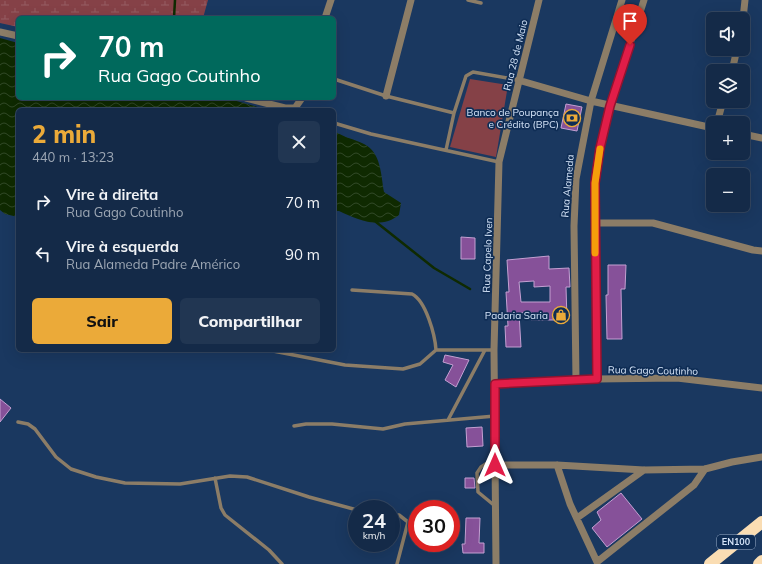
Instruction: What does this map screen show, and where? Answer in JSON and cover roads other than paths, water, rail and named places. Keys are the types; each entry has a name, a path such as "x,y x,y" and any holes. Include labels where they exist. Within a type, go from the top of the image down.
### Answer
{"highway":[{"name":"EN100","path":"710,564 762,522"}],"street":[{"path":"326,16 330,0"},
{"path":"386,96 411,0"},
{"name":"Rua 28 de Maio","path":"499,162 518,80 539,0"},
{"name":"Rua Alameda","path":"576,380 574,226 576,179 591,101 622,0"},
{"path":"597,379 595,183 600,148 610,106 644,0"},
{"path":"744,12 745,0"},
{"path":"0,32 16,36"},
{"path":"518,80 610,106 706,127"},
{"path":"254,100 285,108"},
{"path":"750,135 762,138"},
{"name":"Rua Capelo Iven","path":"496,564 494,506 494,350 499,162"},
{"path":"595,223 653,223 753,250 762,251"},
{"name":"Rua Gago Coutinho","path":"495,384 597,379 677,378 762,388"},
{"path":"495,462 644,470 705,469 732,462 762,457"},
{"path":"557,465 596,563 694,485 705,469"},
{"path":"577,518 644,470"}],"lane":[{"path":"468,0 480,2"},
{"path":"446,150 454,113 466,76 469,73 473,72 518,80"},
{"path":"336,80 386,96 454,113"},
{"path":"336,124 371,134 499,162"},
{"path":"352,290 412,294 418,297 430,324 436,350"},
{"path":"278,352 344,365 403,369 420,364 436,350 494,350"},
{"path":"448,420 485,350"},
{"path":"294,426 306,424 332,424 384,429 406,424 495,416"},
{"path":"18,422 28,424 35,429 56,457 71,468 96,477 125,483 173,484 230,476 247,478 348,508"},
{"path":"494,506 478,492 477,473 481,467 495,462"},
{"path":"214,478 221,508 225,515 269,550 282,564"},
{"path":"397,564 408,522 400,516"}],"water":[{"path":"0,38 16,42 16,100 233,100 261,108 16,108 16,217 5,214 0,210"},
{"path":"336,132 364,144 374,152 381,171 384,192 401,203 399,215 392,220 377,223 354,218 336,211"}],"waterway":[{"path":"174,16 175,0"},
{"path":"376,222 434,268 470,289"}],"place":[{"name":"Banco de Poupança e Crédito (BPC)","path":"572,118"},
{"name":"Padaria Saria","path":"561,315"}]}
